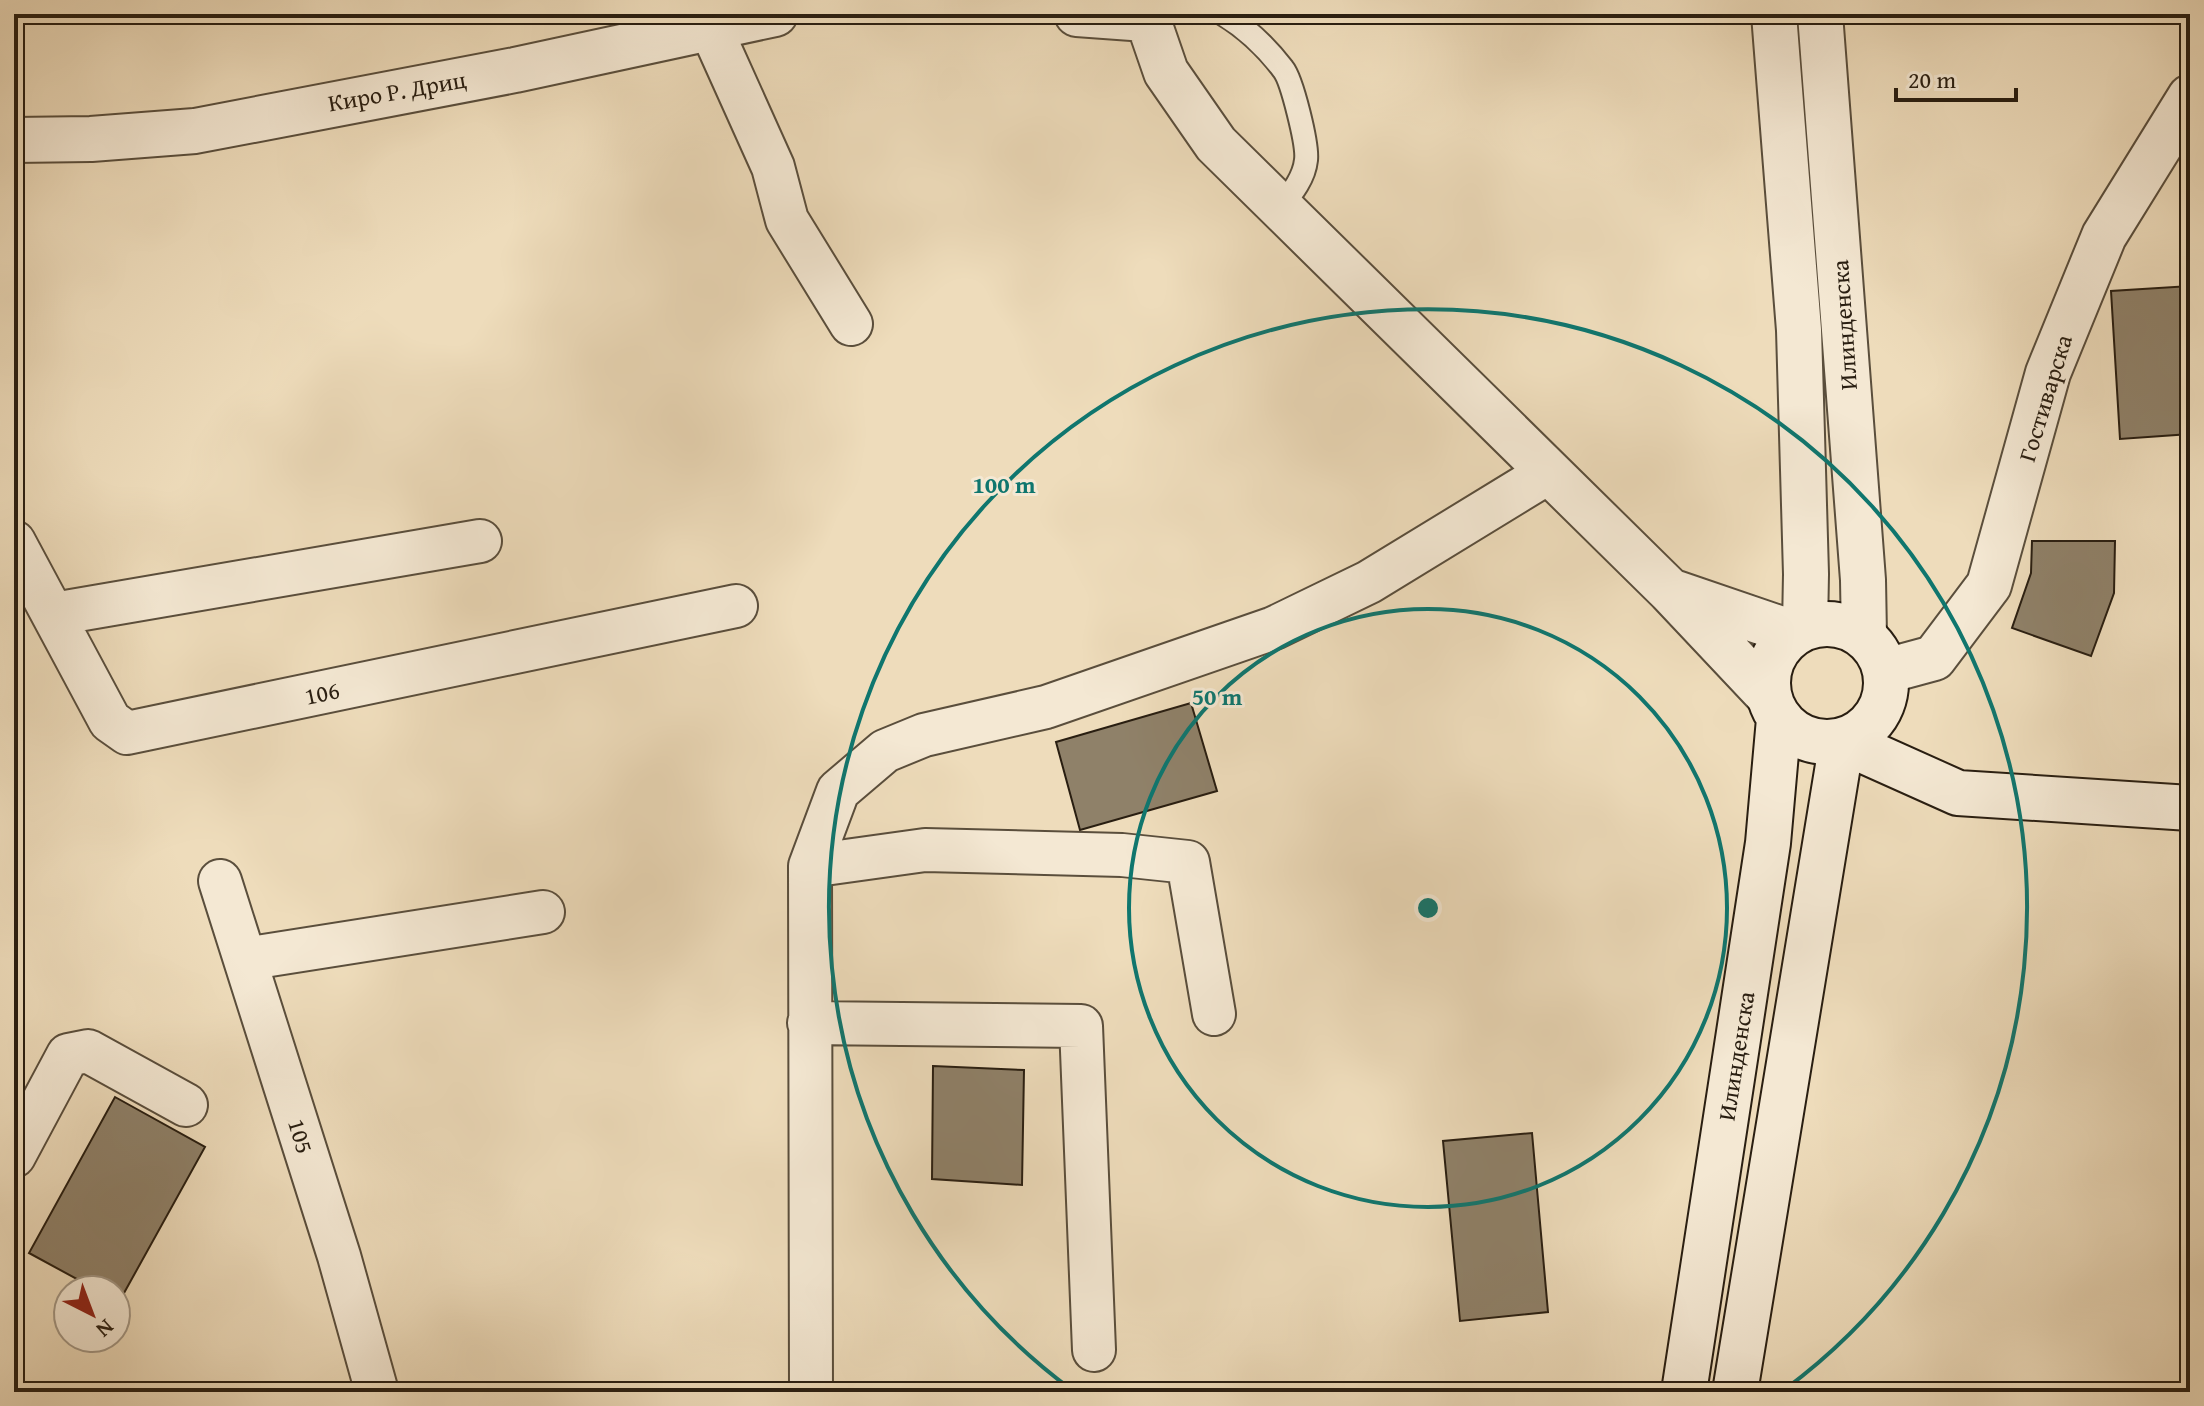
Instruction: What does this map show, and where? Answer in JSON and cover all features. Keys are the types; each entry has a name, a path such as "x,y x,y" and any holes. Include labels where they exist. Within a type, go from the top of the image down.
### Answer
{"street":[{"name":"Киро Р. Дриц","path":"14,140 91,139 195,131 515,70 775,14"},
{"path":"1077,14 1146,16 1166,72 1216,144 1670,591 1773,706 1787,728 1805,739 1821,742 1842,741 1855,735 1871,723 1882,706 1879,666"},
{"name":"Илинденска","path":"1774,14 1799,330 1806,574 1799,630"},
{"name":"Илинденска","path":"1820,14 1863,580 1879,666"},
{"path":"710,27 773,167 787,220 851,324"},
{"name":"Гостиварска","path":"1879,666 1934,658 1989,585 2048,373 2098,250 2104,236 2188,108"},
{"path":"811,1392 810,866 838,791 885,751 924,735 1046,707 1274,628 1369,582 1549,472"},
{"path":"54,614 480,541"},
{"name":"106","path":"14,542 110,721 127,733 736,606"},
{"path":"1670,591 1799,630"},
{"path":"1773,706 1771,662 1781,644 1799,630 1824,623 1848,627 1879,666 1918,758 1958,793"},
{"name":"Илинденска","path":"1684,1392 1768,843 1773,706"},
{"path":"1842,741 1958,793 2190,808"},
{"path":"1735,1392 1842,741"},
{"path":"810,866 925,850 1122,855 1188,862 1214,1014"},
{"name":"105","path":"220,881 339,1256 377,1392"},
{"path":"245,959 543,912"},
{"path":"809,1023 1081,1026 1094,1350"},
{"path":"14,1156 68,1055 88,1051 186,1105"}],"lane":[{"path":"1223,14 1242,25 1286,71 1301,123 1307,158 1299,183 1279,209"}],"building":[{"path":"2190,286 2190,434 2120,439 2111,291"},
{"path":"2032,541 2115,541 2114,593 2091,656 2012,628 2031,573"},
{"path":"1191,703 1217,791 1080,830 1056,742"},
{"path":"933,1066 1024,1070 1022,1185 932,1179"},
{"path":"115,1097 205,1147 132,1279 132,1274 68,1274 29,1253"},
{"path":"1532,1133 1548,1312 1460,1321 1443,1141"}]}
